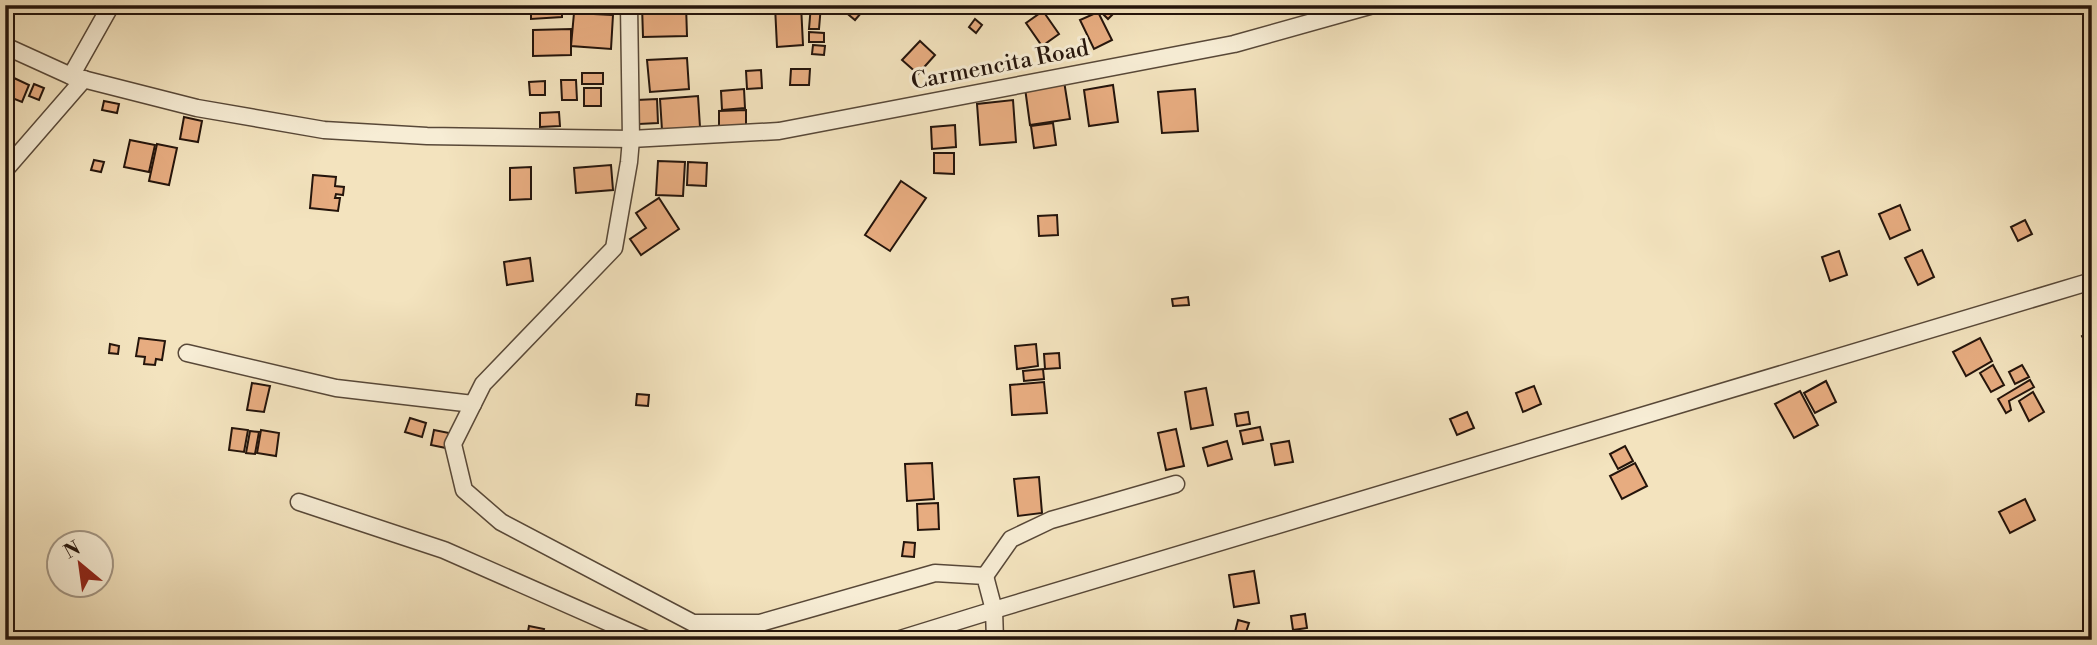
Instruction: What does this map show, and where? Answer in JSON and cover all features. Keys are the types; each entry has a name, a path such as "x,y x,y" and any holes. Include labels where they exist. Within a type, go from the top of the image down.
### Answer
{"street":[{"path":"5,170 77,78 111,5"},
{"path":"629,5 631,139 614,248 483,384 453,444 464,490 501,522 693,623 761,623 934,573 985,576"},
{"name":"Carmencita Road","path":"5,46 77,78 197,108 324,130 426,136 631,139 779,131 1234,44 1373,5"},
{"path":"897,640 2092,281"},
{"path":"187,353 336,388 473,404"},
{"path":"995,640 994,610 985,576 1011,539 1051,520 1176,484"},
{"path":"299,502 444,550 648,640"}],"building":[{"path":"531,5 562,5 562,17 531,19"},
{"path":"642,5 686,5 687,36 643,37"},
{"path":"801,5 803,45 777,47 775,6"},
{"path":"811,5 821,5 819,29 809,29"},
{"path":"837,5 868,5 855,20"},
{"path":"1099,5 1122,5 1108,19 1097,8"},
{"path":"1043,11 1059,34 1042,46 1026,23"},
{"path":"1098,12 1112,40 1094,49 1080,20"},
{"path":"574,13 613,15 611,49 571,46"},
{"path":"975,19 982,25 976,33 969,27"},
{"path":"571,29 571,55 533,56 533,30"},
{"path":"809,32 824,33 824,42 809,42"},
{"path":"920,41 935,55 918,74 902,60"},
{"path":"813,45 825,46 824,55 812,54"},
{"path":"687,58 689,89 650,92 647,60"},
{"path":"791,69 810,69 809,85 790,85"},
{"path":"761,70 762,88 747,89 746,71"},
{"path":"582,73 603,73 603,84 582,84"},
{"path":"14,78 29,85 22,102 7,96"},
{"path":"561,80 576,80 577,100 562,100"},
{"path":"545,81 545,95 530,95 529,82"},
{"path":"1064,81 1070,119 1030,125 1025,88"},
{"path":"34,84 44,88 39,100 29,96"},
{"path":"1113,85 1118,122 1089,126 1084,90"},
{"path":"584,88 601,88 601,106 584,106"},
{"path":"744,89 745,108 722,110 721,91"},
{"path":"1195,89 1198,131 1162,133 1158,92"},
{"path":"698,96 700,127 662,130 660,99"},
{"path":"657,99 658,123 639,124 637,100"},
{"path":"1013,100 1016,142 980,145 977,104"},
{"path":"104,101 119,104 117,113 102,110"},
{"path":"746,110 746,126 719,127 719,111"},
{"path":"559,112 560,126 540,127 540,113"},
{"path":"184,117 202,121 198,142 180,139"},
{"path":"1053,123 1056,145 1034,148 1031,126"},
{"path":"955,125 956,147 932,149 931,127"},
{"path":"130,140 155,145 149,172 124,167"},
{"path":"157,144 177,148 169,185 149,181"},
{"path":"934,153 954,153 954,174 934,173"},
{"path":"94,160 104,162 101,172 91,170"},
{"path":"658,161 685,162 683,196 656,195"},
{"path":"688,162 707,163 706,186 687,185"},
{"path":"611,165 613,190 576,193 574,168"},
{"path":"531,167 531,199 510,200 510,168"},
{"path":"313,175 336,177 335,186 344,187 343,195 336,194 335,198 340,198 338,211 310,208"},
{"path":"901,181 926,198 890,251 865,235"},
{"path":"659,198 679,229 641,255 630,239 646,228 636,213"},
{"path":"1900,205 1910,230 1890,239 1879,214"},
{"path":"1057,215 1058,235 1039,236 1038,216"},
{"path":"2025,220 2032,234 2018,241 2011,227"},
{"path":"1922,250 1934,277 1918,285 1905,258"},
{"path":"1839,251 1847,275 1830,281 1822,257"},
{"path":"530,258 533,281 507,285 504,262"},
{"path":"1188,297 1189,305 1173,306 1172,299"},
{"path":"2092,330 2092,352 2091,352 2082,336"},
{"path":"139,338 165,341 162,360 156,359 155,365 144,364 145,357 136,356"},
{"path":"1980,338 1992,361 1966,376 1953,352"},
{"path":"110,344 119,346 118,354 109,353"},
{"path":"1036,344 1038,366 1017,369 1015,346"},
{"path":"1059,353 1060,368 1045,369 1044,354"},
{"path":"1993,365 2004,385 1991,392 1980,373"},
{"path":"2022,365 2029,377 2015,384 2009,372"},
{"path":"1043,369 1044,379 1024,381 1023,371"},
{"path":"2030,380 2034,387 2009,401 2011,410 2006,413 1998,399"},
{"path":"1826,381 1836,402 1815,413 1804,393"},
{"path":"1044,382 1047,413 1012,415 1010,385"},
{"path":"252,383 270,386 264,412 247,410"},
{"path":"1534,386 1541,404 1523,412 1516,393"},
{"path":"1206,388 1213,425 1191,429 1185,392"},
{"path":"1800,391 1818,425 1794,438 1775,404"},
{"path":"2033,392 2044,412 2029,421 2019,401"},
{"path":"637,394 649,395 648,406 636,405"},
{"path":"1248,412 1250,424 1237,426 1235,414"},
{"path":"1467,412 1474,428 1457,435 1450,419"},
{"path":"410,418 426,423 422,437 405,432"},
{"path":"1260,427 1263,440 1243,444 1240,431"},
{"path":"232,428 248,430 244,452 229,450"},
{"path":"1176,429 1184,466 1166,470 1158,433"},
{"path":"261,430 279,433 276,456 257,453"},
{"path":"434,430 449,433 446,448 431,445"},
{"path":"250,431 259,432 255,454 246,453"},
{"path":"1227,441 1232,459 1208,466 1203,448"},
{"path":"1289,441 1293,462 1275,465 1271,444"},
{"path":"1625,446 1633,461 1618,469 1610,454"},
{"path":"932,463 934,499 907,501 905,464"},
{"path":"1635,463 1647,486 1622,499 1610,476"},
{"path":"1039,477 1042,513 1018,516 1014,479"},
{"path":"2025,499 2035,520 2010,533 1999,512"},
{"path":"938,503 939,529 918,530 917,504"},
{"path":"904,542 915,543 914,557 902,556"},
{"path":"1254,571 1259,603 1234,607 1229,575"},
{"path":"1305,614 1307,628 1293,630 1291,616"},
{"path":"1238,620 1249,623 1245,635 1235,632"},
{"path":"529,626 544,629 541,640 527,637"}]}
